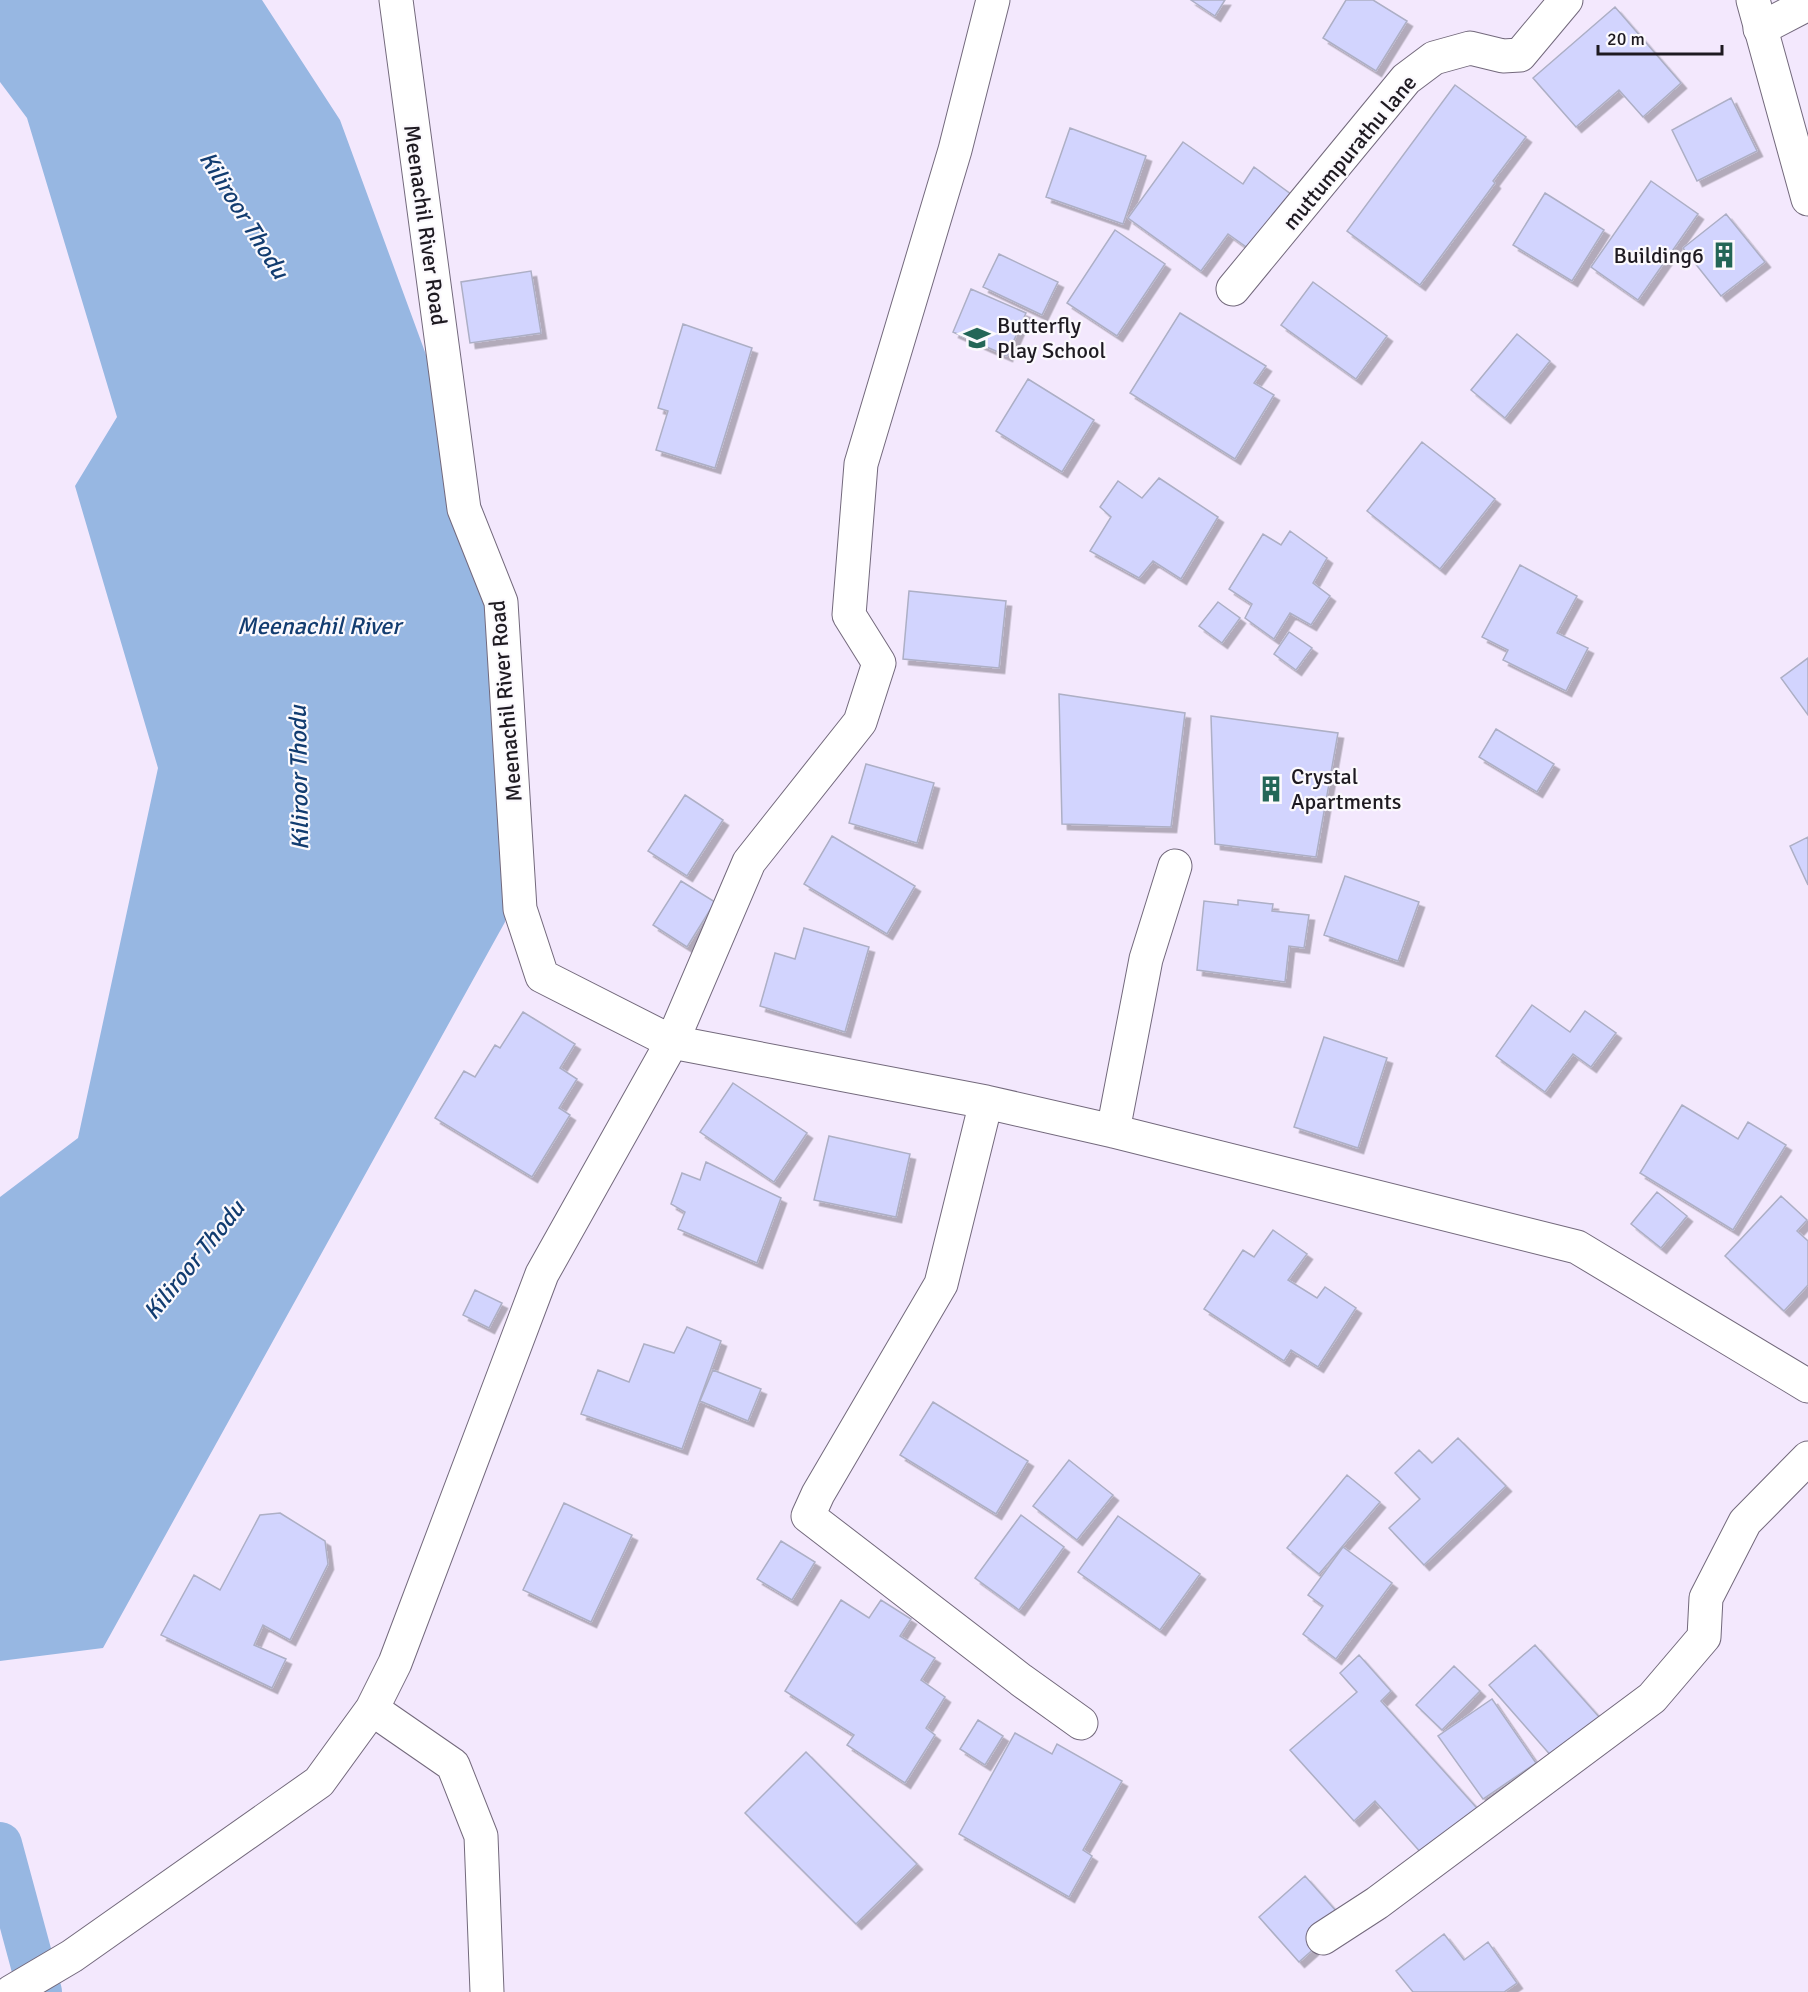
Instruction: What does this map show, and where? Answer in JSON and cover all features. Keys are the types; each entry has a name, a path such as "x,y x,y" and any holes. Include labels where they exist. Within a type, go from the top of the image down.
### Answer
{"street":[{"name":"Meenachil River Road","path":"396,0 464,509 501,602 520,909 542,976 672,1042 986,1102 1113,1131 1577,1247 1808,1386"},
{"path":"11,1992 72,1956 319,1782 372,1709 395,1663 542,1274 672,1042 748,862 860,722 879,663 849,615 861,464 955,150 993,0"},
{"name":"muttumpurathu lane","path":"1233,289 1406,79 1434,58 1470,48 1503,56 1520,55 1566,0"},
{"path":"1808,4 1756,14 1808,199"},
{"path":"1113,1131 1146,958 1175,866"},
{"path":"986,1102 941,1284 818,1494 808,1516 1021,1680 1081,1723"},
{"path":"1323,1938 1377,1903 1652,1698 1704,1637 1706,1598 1745,1522 1808,1458"},
{"path":"372,1709 453,1765 481,1836 487,1992"}],"water":[{"name":"Meenachil River","path":"0,0 262,0 340,120 514,595 505,922 103,1648 0,1661 0,1197 78,1138 158,768 75,486 117,417 27,118 0,82"}],"building":[{"path":"1191,0 1225,0 1215,16"},
{"path":"1346,0 1373,0 1407,21 1376,71 1323,38"},
{"path":"1615,7 1681,83 1643,117 1619,90 1576,127 1533,78"},
{"path":"1455,85 1526,137 1420,285 1347,231"},
{"path":"1731,98 1757,151 1697,181 1672,130"},
{"path":"1070,128 1146,156 1123,224 1046,197"},
{"path":"1183,142 1243,184 1254,167 1299,200 1259,256 1228,234 1201,271 1128,218"},
{"path":"1651,181 1698,214 1638,300 1591,267"},
{"path":"1545,193 1604,230 1572,281 1513,245"},
{"name":"Building6","path":"1726,214 1765,262 1721,296 1683,248"},
{"path":"1115,230 1165,264 1117,336 1067,303"},
{"path":"999,254 1058,282 1042,315 983,287"},
{"path":"531,271 541,333 470,343 461,282"},
{"path":"1313,282 1387,336 1356,379 1281,325"},
{"path":"971,289 1026,313 1007,356 953,332"},
{"path":"1180,313 1266,366 1254,383 1274,395 1235,459 1130,393"},
{"path":"683,324 752,348 715,468 656,450 668,411 658,408"},
{"path":"1517,334 1550,361 1505,418 1471,390"},
{"path":"1028,379 1094,420 1062,472 996,431"},
{"path":"1422,442 1495,499 1440,569 1367,511"},
{"path":"1159,478 1218,517 1181,579 1153,561 1139,578 1090,551 1111,517 1100,507 1118,481 1142,498"},
{"path":"1290,531 1327,558 1313,583 1330,596 1311,625 1290,613 1274,639 1245,618 1252,604 1229,589 1263,534 1281,545"},
{"path":"1520,565 1577,596 1557,633 1588,648 1566,691 1503,660 1508,650 1482,637"},
{"path":"909,591 1006,601 999,668 903,659"},
{"path":"1218,602 1240,618 1222,643 1199,626"},
{"path":"1289,632 1312,648 1296,670 1274,654"},
{"path":"1808,658 1808,715 1781,678"},
{"path":"1059,694 1185,713 1171,827 1062,824"},
{"name":"Crystal Apartments","path":"1211,716 1338,733 1316,857 1215,844"},
{"path":"1496,729 1554,764 1537,792 1479,757"},
{"path":"866,764 934,783 917,843 849,823"},
{"path":"685,795 723,820 687,876 648,851"},
{"path":"832,836 915,886 887,934 804,884"},
{"path":"1808,837 1808,885 1790,846"},
{"path":"1345,876 1419,902 1398,961 1324,935"},
{"path":"681,881 715,902 687,947 653,925"},
{"path":"1238,900 1273,904 1272,911 1309,915 1304,948 1289,946 1285,982 1197,970 1204,901 1238,905"},
{"path":"804,928 869,947 845,1032 760,1006 775,953 795,959"},
{"path":"1532,1005 1570,1032 1585,1011 1616,1033 1591,1067 1573,1054 1545,1092 1496,1056"},
{"path":"523,1012 575,1044 560,1068 577,1079 559,1108 570,1115 532,1177 435,1118 464,1071 475,1077 495,1045 500,1048"},
{"path":"1324,1037 1387,1058 1358,1148 1294,1127"},
{"path":"733,1083 807,1133 774,1182 700,1132"},
{"path":"1682,1105 1738,1139 1748,1122 1786,1145 1733,1230 1640,1173"},
{"path":"829,1136 910,1154 896,1217 814,1200"},
{"path":"706,1162 781,1198 757,1263 678,1229 685,1212 671,1204 682,1173 700,1180"},
{"path":"1657,1192 1687,1216 1661,1248 1631,1224"},
{"path":"1781,1196 1807,1220 1797,1231 1808,1241 1808,1285 1784,1311 1725,1256"},
{"path":"1273,1230 1307,1254 1288,1280 1317,1298 1325,1287 1356,1308 1318,1367 1291,1350 1284,1361 1204,1309 1243,1250 1254,1257"},
{"path":"475,1290 502,1303 489,1328 463,1315"},
{"path":"687,1327 721,1341 682,1449 581,1414 598,1370 629,1382 644,1344 674,1353"},
{"path":"713,1370 761,1389 748,1421 700,1401"},
{"path":"933,1402 1028,1461 996,1514 900,1455"},
{"path":"1458,1438 1506,1486 1424,1565 1389,1528 1420,1499 1395,1473 1419,1450 1432,1463"},
{"path":"1069,1460 1113,1495 1077,1540 1033,1506"},
{"path":"1347,1475 1380,1502 1319,1574 1287,1548"},
{"path":"564,1503 632,1535 591,1622 523,1590"},
{"path":"280,1513 325,1541 328,1564 290,1640 263,1625 254,1645 286,1659 272,1688 161,1635 194,1575 220,1590 260,1515"},
{"path":"1021,1515 1064,1547 1019,1610 975,1578"},
{"path":"1118,1516 1200,1574 1160,1630 1078,1572"},
{"path":"781,1541 815,1562 792,1600 757,1579"},
{"path":"1343,1547 1392,1583 1336,1659 1303,1634 1323,1606 1308,1595"},
{"path":"841,1600 869,1618 881,1600 911,1619 900,1636 935,1658 921,1680 945,1697 926,1728 935,1735 905,1783 847,1745 854,1735 785,1691"},
{"path":"1535,1645 1600,1718 1553,1758 1489,1685"},
{"path":"1359,1655 1391,1691 1381,1701 1484,1816 1431,1864 1375,1801 1354,1821 1290,1750 1357,1692 1340,1673"},
{"path":"1454,1666 1480,1691 1442,1730 1416,1705"},
{"path":"1492,1699 1536,1763 1483,1799 1438,1736"},
{"path":"978,1720 1003,1736 985,1765 960,1749"},
{"path":"1015,1733 1052,1754 1057,1744 1122,1781 1083,1850 1092,1856 1069,1897 959,1834"},
{"path":"806,1752 917,1864 856,1924 745,1813"},
{"path":"1305,1876 1345,1921 1299,1962 1259,1917"},
{"path":"1444,1934 1464,1960 1488,1942 1517,1983 1504,1992 1413,1992 1396,1971"}],"waterway":[{"path":"0,1844 40,1992"}],"place":[{"name":"Building6","path":"1724,255"},
{"name":"Butterfly Play School","path":"977,338"},
{"name":"Crystal Apartments","path":"1271,789"}],"water label":[{"name":"Kiliroor Thodu","path":"244,215"},
{"name":"Kiliroor Thodu","path":"299,778"},
{"name":"Kiliroor Thodu","path":"194,1260"}]}
